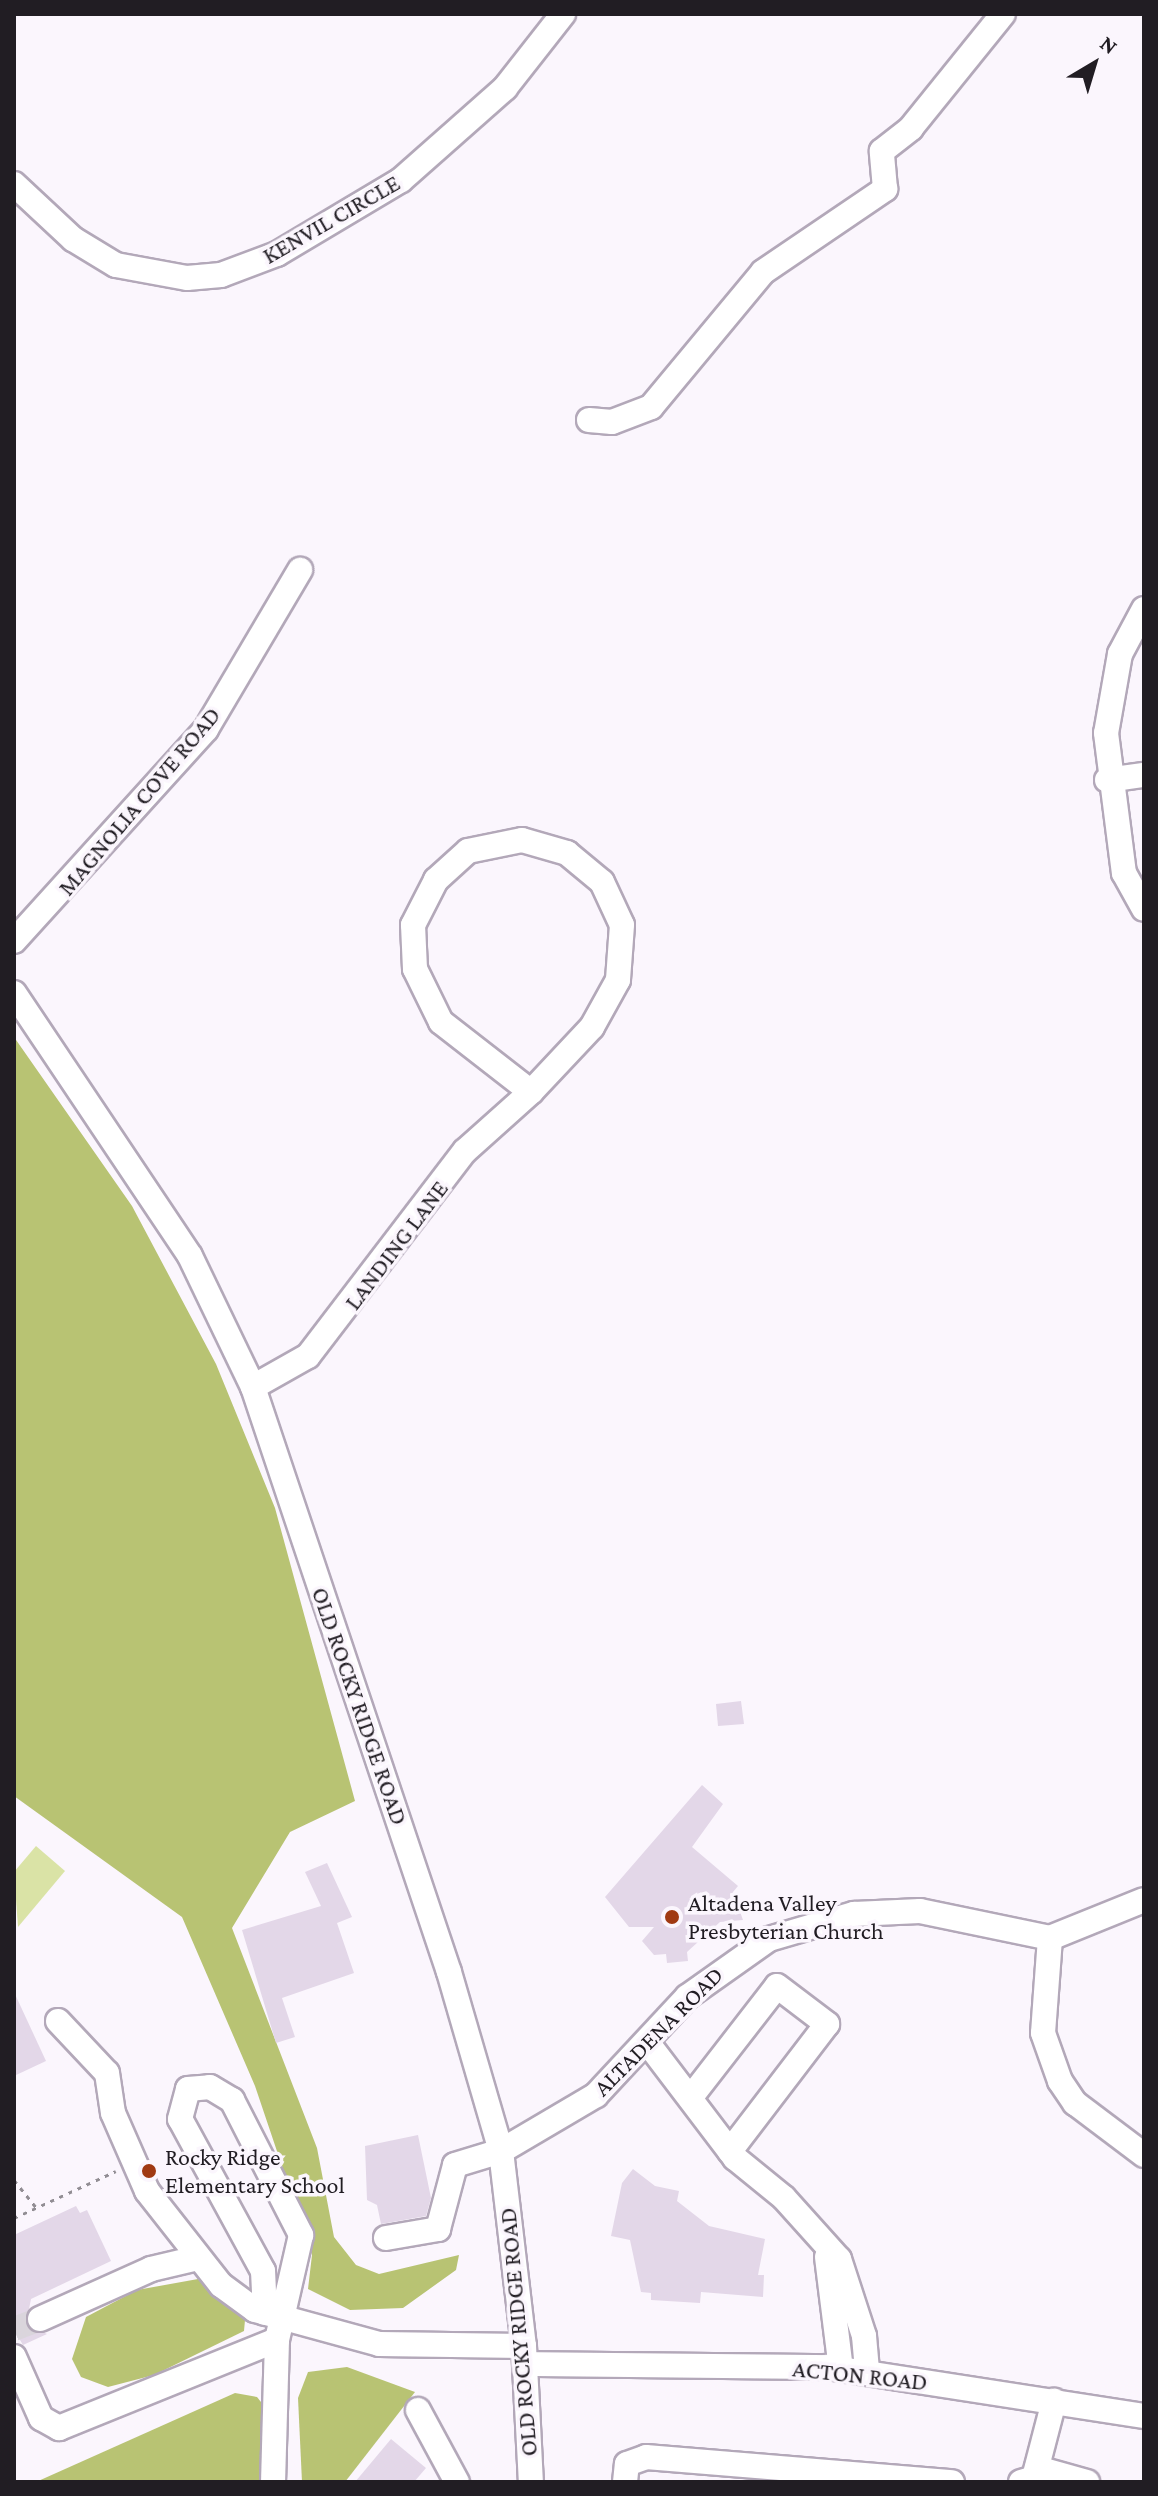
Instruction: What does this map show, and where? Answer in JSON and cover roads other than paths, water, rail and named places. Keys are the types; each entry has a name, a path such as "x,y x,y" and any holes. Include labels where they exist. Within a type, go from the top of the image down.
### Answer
{"street":[{"name":"KENVIL CIRCLE","path":"14,184 73,239 116,265 187,278 221,275 277,254 401,180 505,88 563,14"},
{"path":"589,420 626,419 659,400 763,272 885,189 882,151 911,128 1003,14"},
{"name":"MAGNOLIA COVE ROAD","path":"14,941 206,729 300,570"},
{"path":"1144,609 1120,654 1106,733 1107,780 1124,873 1144,909"},
{"path":"1107,780 1144,775"},
{"name":"LANDING LANE","path":"253,1387 308,1356 465,1151 531,1092 592,1027 618,980 622,925 602,882 567,853 522,840 468,851 436,880 413,925 415,969 441,1022 531,1092"},
{"name":"OLD ROCKY RIDGE ROAD","path":"14,993 190,1256 253,1387 449,1972 501,2151 525,2355 531,2482"},
{"path":"1144,1900 1050,1938 1043,2033 1060,2081 1075,2103 1144,2155"},
{"name":"ALTADENA ROAD","path":"386,2238 438,2229 455,2165 501,2151 596,2095 729,1961 804,1925 920,1911 1050,1938"},
{"path":"691,2097 777,1986 827,2024 730,2151"},
{"name":"ACTON ROAD","path":"58,2021 107,2073 113,2113 134,2162 198,2258 221,2285 274,2324 379,2344 525,2355 841,2369 1144,2416"},
{"path":"647,2042 730,2151 826,2243 851,2285 867,2373"},
{"path":"14,2357 41,2418 59,2428 274,2324 301,2253 293,2211 232,2100 210,2087 188,2089 180,2119 263,2271 274,2324 273,2482"},
{"path":"826,2243 841,2369"},
{"path":"40,2319 151,2269 198,2258"},
{"path":"1054,2401 1033,2477 1087,2482"},
{"path":"418,2410 457,2482"},
{"path":"625,2482 627,2464 646,2457 952,2482"}],"tunnel":[{"path":"14,2329 40,2319"}],"place":[{"name":"Altadena Valley Presbyterian Church","path":"672,1917"},
{"name":"Rocky Ridge Elementary School","path":"149,2171"}]}
